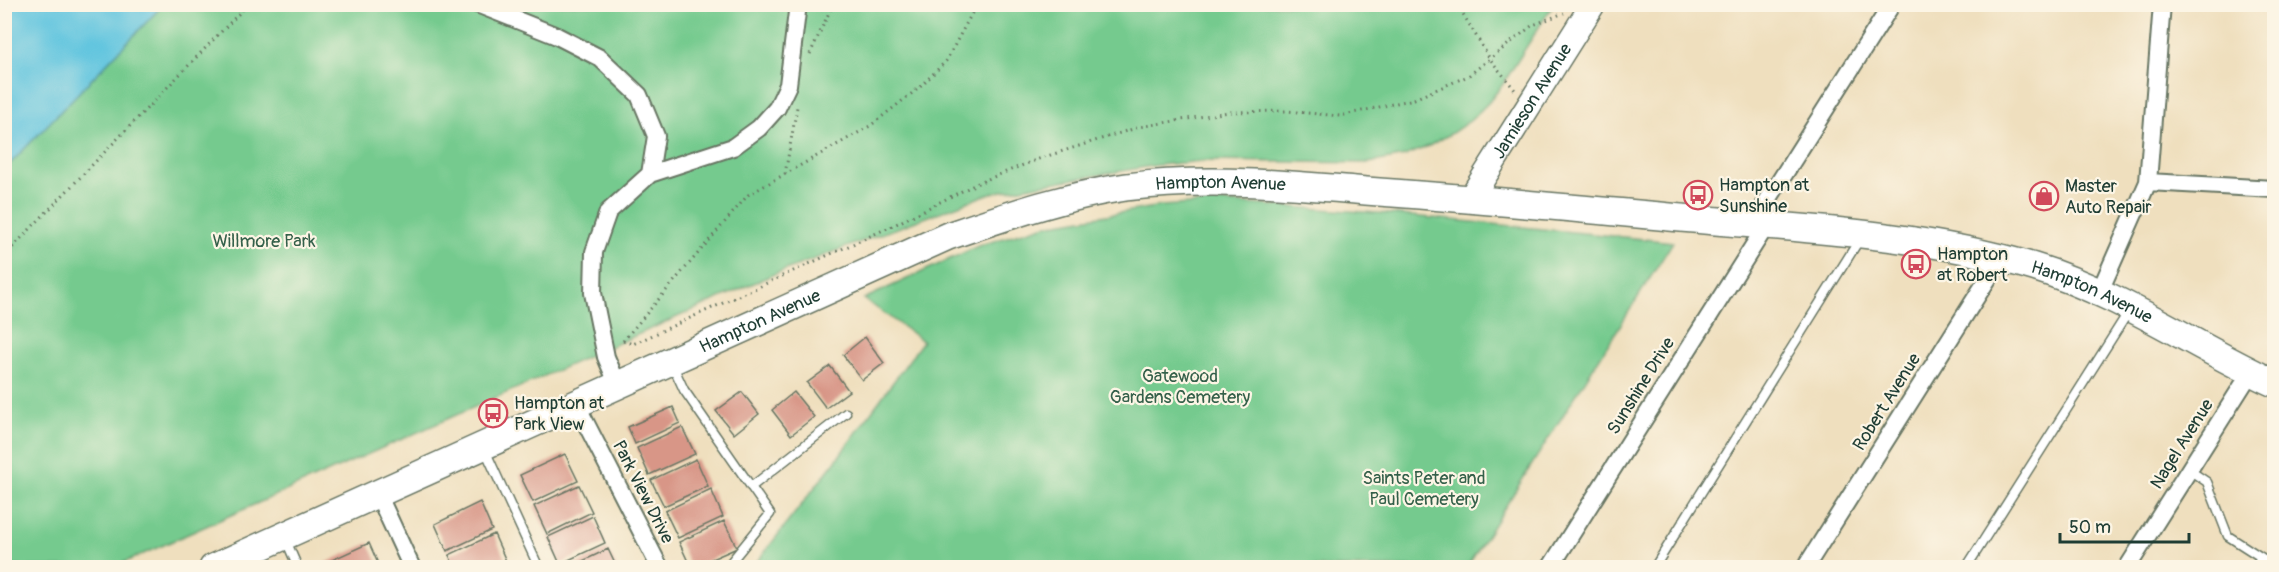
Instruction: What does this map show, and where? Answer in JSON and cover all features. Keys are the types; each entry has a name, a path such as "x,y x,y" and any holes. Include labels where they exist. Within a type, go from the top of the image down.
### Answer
{"main road":[{"name":"Jamieson Avenue","path":"1470,199 1593,4"},
{"name":"Hampton Avenue","path":"227,564 283,535 377,492 948,236 1049,202 1124,188 1167,183 1297,185 1470,199 1863,234 1953,247 2038,268 2099,293 2263,377"}],"street":[{"path":"477,4 557,36 600,58 639,95 656,136 650,174"},
{"path":"617,384 606,357 592,293 594,252 608,212 650,174 733,147 759,128 777,108 788,85 798,4"},
{"name":"Sunshine Drive","path":"1550,567 1892,4"},
{"path":"2099,293 2148,182 2162,4"},
{"path":"2148,182 2274,189"},
{"name":"Robert Avenue","path":"1805,567 2001,258"},
{"name":"Nagel Avenue","path":"2127,567 2189,470 2263,377"},
{"name":"Park View Drive","path":"575,402 660,567"},
{"path":"377,492 412,567"}],"lane":[{"path":"1654,567 1863,234"},
{"path":"1966,567 2131,308"},
{"path":"670,361 684,390 770,514 726,567"},
{"path":"751,487 846,413"},
{"path":"482,445 539,567"},
{"path":"2189,470 2207,482 2228,536 2267,561 2274,562"},
{"path":"283,535 298,567"},
{"path":"2255,567 2261,557"}],"path":[{"path":"4,256 248,4"},
{"path":"977,4 946,61 920,87 870,126 748,195 621,343 633,344 880,232 978,183 1041,158 1139,127 1228,112 1286,111 1340,116 1414,99 1468,76 1533,25 1564,13"},
{"path":"1457,4 1490,59 1529,106"}],"green space":[{"name":"Willmore Park","path":"163,5 1553,5 1489,102 1471,120 1452,133 1405,156 1369,163 1205,161 1158,165 991,193 772,275 114,567 14,567 5,554 5,169"},
{"name":"Gatewood Gardens Cemetery","path":"1220,202 1392,214 1673,242 1467,567 753,567 840,455 923,341 864,299 978,246 1046,225 1161,206"}],"water":[{"path":"4,5 163,5 5,169"}],"building":[{"path":"865,337 884,363 862,380 843,355"},
{"path":"830,366 849,391 826,408 807,383"},
{"path":"742,392 759,414 734,434 716,411"},
{"path":"794,392 814,417 791,435 772,410"},
{"path":"673,407 680,423 635,444 628,427"},
{"path":"682,427 695,454 649,475 637,448"},
{"path":"565,454 578,481 533,502 520,475"},
{"path":"696,459 708,486 664,506 651,480"},
{"path":"579,485 592,512 547,534 534,506"},
{"path":"711,489 723,517 678,538 665,511"},
{"path":"480,502 492,530 447,551 435,524"},
{"path":"593,516 605,543 560,564 548,537"},
{"path":"724,521 737,548 691,568 679,542"},
{"path":"494,534 506,561 491,568 455,568 449,555"},
{"path":"369,543 380,568 325,568 323,564"},
{"path":"608,549 617,568 568,568"}],"place":[{"name":"Hampton at Sunshine","path":"1698,195"},
{"name":"Master Auto Repair","path":"2044,196"},
{"name":"Hampton at Robert","path":"1916,264"},
{"name":"Hampton at Park View","path":"493,413"}],"park label":[{"name":"Saints Peter and Paul Cemetery","path":"1424,488"}]}
